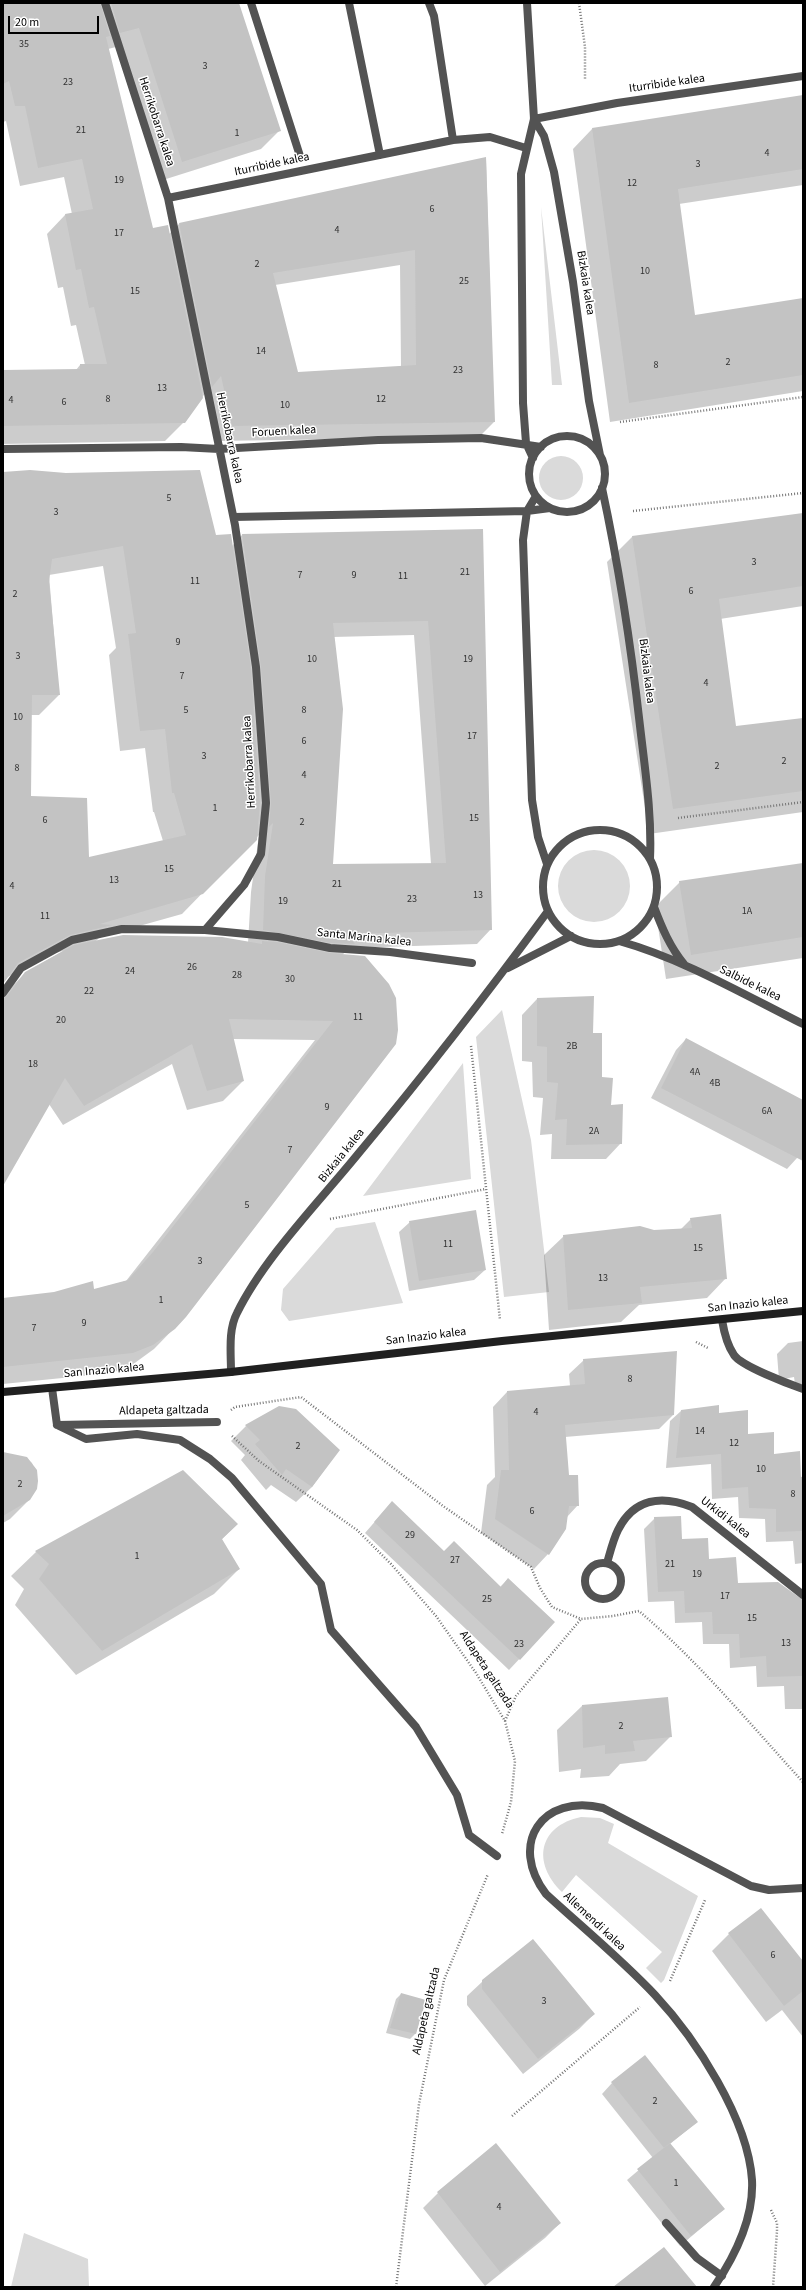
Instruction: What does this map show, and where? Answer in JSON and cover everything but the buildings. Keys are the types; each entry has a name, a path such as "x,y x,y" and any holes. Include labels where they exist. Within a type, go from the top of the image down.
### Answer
{"main road":[{"name":"San Inazio kalea","path":"3,1392 231,1372 502,1341 803,1311"}],"street":[{"name":"Herrikobarra kalea","path":"105,3 168,198 234,517 256,667 266,803 261,854 244,885 205,930"},
{"path":"251,3 300,156"},
{"path":"349,3 380,156"},
{"path":"429,3 434,16 453,140"},
{"name":"Bizkaia kalea","path":"527,3 534,119 521,174 523,403 526,443 532,458"},
{"name":"Iturribide kalea","path":"534,119 618,103 803,76"},
{"name":"Bizkaia kalea","path":"534,119 544,136 554,172 574,282 589,401 600,455"},
{"name":"Iturribide kalea","path":"168,198 453,140 490,137 526,148"},
{"path":"572,436 588,443 600,455 605,477 602,488 591,503 574,512 561,512 550,508 536,496 530,484 529,471 532,458 541,447 550,440 572,436"},
{"name":"Foruen kalea","path":"3,450 181,447 219,449 371,440 481,438 526,443 541,447"},
{"name":"Bizkaia kalea","path":"602,488 612,534 632,651 652,824 650,859"},
{"path":"536,496 527,511 523,540 532,800 538,837 548,864"},
{"path":"234,517 527,511 550,508"},
{"path":"606,830 624,834 639,844 650,859 656,874 657,891 654,907 646,921 635,932 619,941 603,944 592,943 571,936 557,926 548,912 544,896 543,880 548,864 557,848 572,837 588,831 606,830"},
{"name":"Salbide kalea","path":"654,907 675,953 686,966"},
{"name":"Bizkaia kalea","path":"231,1372 232,1332 236,1314 264,1270 398,1106 506,969 548,912"},
{"name":"Santa Marina kalea","path":"3,993 21,968 72,940 122,929 205,930 278,938 330,948 390,952 472,963"},
{"name":"Bizkaia kalea","path":"506,969 571,936"},
{"name":"Salbide kalea","path":"619,941 644,948 686,966 803,1024"},
{"path":"722,1320 725,1335 734,1357 780,1381 803,1389"},
{"path":"52,1388 57,1425 86,1439 137,1434 180,1440 210,1459 232,1478 321,1584 330,1630 416,1727 457,1795 468,1835 496,1856"},
{"name":"Aldapeta galtzada","path":"57,1425 217,1422"},
{"name":"Urkidi kalea","path":"607,1563 617,1531 626,1517 640,1505 658,1500 675,1500 692,1507 803,1595"},
{"path":"607,1563 612,1565 620,1574 620,1586 614,1595 609,1598 597,1598 587,1591 584,1579 590,1568 595,1564 607,1563"},
{"name":"Allemendi kalea","path":"714,2287 722,2276 740,2240 750,2207 752,2180 739,2126 713,2074 685,2032 655,1995 546,1894 539,1885 532,1872 530,1846 534,1832 549,1814 569,1806 591,1805 603,1808 751,1886 769,1890 803,1888"},
{"path":"666,2223 697,2258 722,2276"}],"path":[{"path":"579,3 584,47 585,79"},
{"path":"620,422 803,397"},
{"path":"633,511 803,493"},
{"path":"678,818 803,802"},
{"path":"470,1038 500,1320"},
{"path":"327,1219 486,1188"},
{"path":"217,1422 235,1407 301,1397 443,1506 531,1567 540,1588 552,1608 581,1619 613,1616 639,1611 666,1633 803,1782"},
{"name":"Aldapeta galtzada","path":"217,1422 259,1461 357,1530 391,1564 436,1616 476,1673 505,1721 515,1761 511,1802 496,1856 478,1894 444,1980 419,2104 396,2287"},
{"path":"505,1721 516,1696 581,1619"},
{"path":"668,1985 705,1900"},
{"path":"512,2116 642,2005"},
{"path":"765,2207 770,2209 777,2223 772,2287"}],"shaded area":[{"path":"541,207 562,385 552,385"},
{"path":"565,456 570,457 577,462 582,469 582,487 577,494 570,499 557,500 552,499 545,494 540,487 539,474 540,469 545,462 552,457"},
{"path":"587,850 601,850 620,860 630,879 630,893 620,912 601,922 587,922 568,912 558,893 558,879 568,860"},
{"path":"502,1010 531,1140 549,1292 504,1297 476,1037"},
{"path":"463,1063 471,1179 363,1196"},
{"path":"375,1222 403,1303 289,1321 281,1310 283,1289 336,1228"},
{"path":"581,1817 600,1818 614,1824 608,1843 698,1896 664,1980 661,1983 646,1968 662,1952 576,1875 562,1892 552,1881 546,1869 543,1858 544,1847 548,1837 556,1828"},
{"path":"24,2233 88,2259 89,2287 11,2287"}]}
